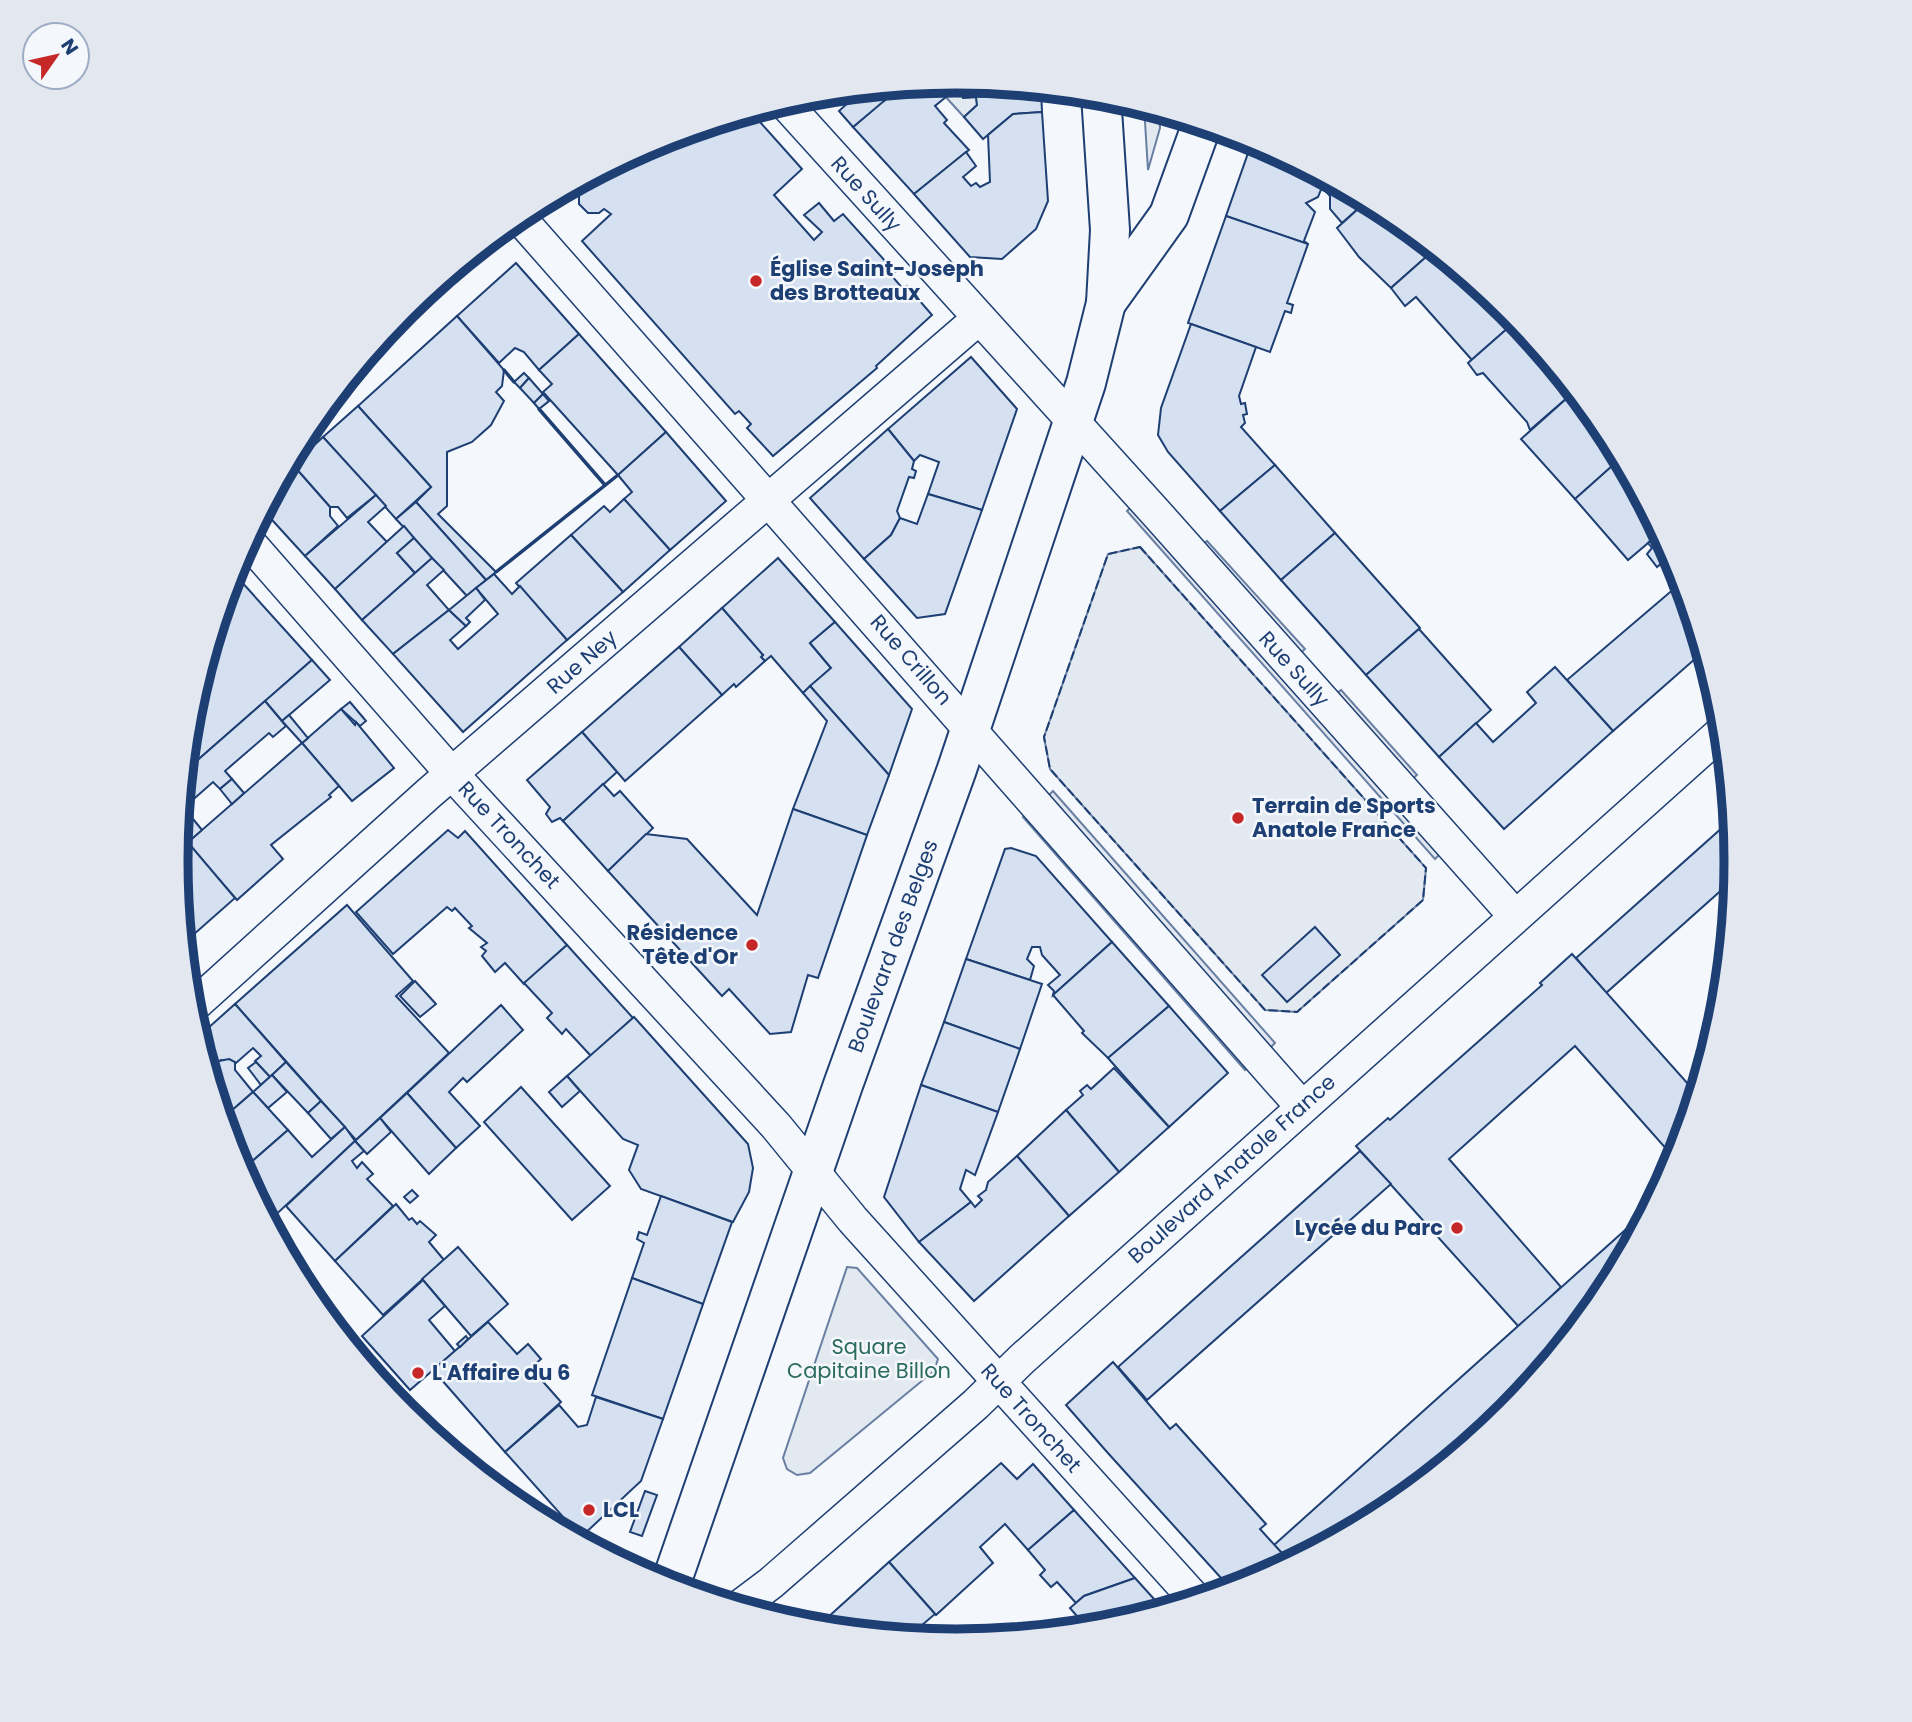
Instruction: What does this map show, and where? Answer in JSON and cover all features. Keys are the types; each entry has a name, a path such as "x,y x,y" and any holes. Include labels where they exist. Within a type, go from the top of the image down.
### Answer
{"main road":[{"name":"Boulevard des Belges","path":"674,1575 813,1170 970,729 1074,423 1105,303 1110,230 1102,107"},
{"name":"Boulevard des Belges","path":"1105,303 1169,215 1199,133"}],"street":[{"name":"Rue Sully","path":"792,111 1515,916"},
{"name":"Rue Crillon","path":"526,225 923,672 1302,1107"},
{"name":"Rue Ney","path":"201,999 452,774 978,319"},
{"name":"Rue Tronchet","path":"254,548 452,774 776,1126 853,1220 1189,1592"},
{"name":"Boulevard Anatole France","path":"748,1600 999,1382 1714,739"}],"green space":[{"path":"942,93 962,93 963,98 976,97 977,105 964,117"},
{"path":"1145,117 1160,120 1160,128 1148,170"},
{"name":"Terrain de Sports Anatole France","path":"1140,547 1426,868 1423,900 1297,1012 1265,1010 1050,769 1044,737 1108,554"},
{"name":"Square Capitaine Billon","path":"847,1267 857,1268 938,1359 934,1371 810,1473 797,1475 787,1469 783,1458"}],"shaded area":[{"path":"1133,505 1441,853 1435,859 1127,511"},
{"path":"1207,541 1305,649 1298,655 1200,547"},
{"path":"1341,690 1417,775 1410,781 1334,696"},
{"path":"1053,791 1275,1043 1269,1049 1047,797"},
{"path":"1029,812 1251,1065 1245,1070 1023,817"}],"building":[{"path":"943,93 946,97 935,106 947,120 944,123 969,150 914,194 853,127 889,96"},
{"path":"962,93 1041,98 1042,112 1013,114 983,139 964,117 977,105 976,97 963,98"},
{"path":"880,97 884,101 853,127 839,111 851,100"},
{"path":"1042,112 1048,201 1036,229 1002,259 970,257 914,194 966,152 976,166 963,177 971,186 976,183 980,187 990,182 988,135 1013,114"},
{"name":"Église Saint-Joseph des Brotteaux","path":"757,119 802,169 774,195 814,240 822,232 804,215 819,203 834,221 843,214 895,272 891,275 903,289 907,286 932,315 876,366 877,368 773,456 747,428 751,424 739,411 735,414 582,241 611,214 604,209 599,213 588,213 579,204 579,192 616,172 662,151"},
{"path":"1249,151 1296,172 1359,208 1342,223 1330,209 1330,196 1322,187 1318,197 1306,203 1315,212 1304,241 1308,244 1226,216"},
{"path":"1359,208 1428,255 1391,288 1359,257 1337,228"},
{"path":"1226,216 1308,244 1287,303 1293,305 1291,313 1285,311 1270,352 1188,323"},
{"path":"1428,255 1463,283 1508,328 1472,360 1416,297 1405,306 1391,288"},
{"path":"516,263 579,334 539,370 524,352 515,348 499,363 457,316"},
{"path":"457,316 504,370 502,386 496,392 504,401 491,425 472,442 447,452 447,506 438,514 496,572 486,580 416,502 431,487 358,406"},
{"path":"1191,324 1256,347 1239,396 1241,404 1245,403 1247,414 1243,415 1245,423 1241,427 1275,465 1220,511 1168,452 1158,435 1161,408"},
{"path":"1508,328 1534,354 1568,397 1530,430 1527,422 1483,373 1477,375 1468,363"},
{"path":"579,334 666,432 618,475 543,392 552,384 539,370"},
{"path":"971,357 1017,409 982,510 928,494 939,462 920,455 914,461 888,429"},
{"path":"524,373 529,378 520,388 514,382"},
{"path":"529,378 543,394 534,403 520,388"},
{"path":"543,394 549,401 539,409 534,403"},
{"path":"1568,397 1614,465 1575,499 1521,439"},
{"path":"358,406 431,487 396,519 323,437"},
{"path":"888,429 914,461 912,469 916,471 914,478 909,477 897,511 900,518 891,535 864,559 810,498"},
{"path":"666,432 726,501 670,550 624,499 632,492 618,475"},
{"path":"323,437 376,495 347,518 338,507 330,507 296,469 305,454"},
{"path":"1275,465 1335,533 1281,580 1220,511"},
{"path":"1614,465 1653,539 1628,560 1575,499"},
{"path":"296,469 330,507 330,516 338,526 305,556 269,517"},
{"path":"928,494 982,510 945,614 917,618 864,559 891,535 900,518 917,524"},
{"path":"376,495 386,506 368,522 387,542 335,589 305,556"},
{"path":"624,499 670,550 623,592 571,535 604,506 610,512"},
{"path":"416,502 486,580 467,596 396,519"},
{"path":"404,526 414,538 397,553 415,573 362,620 335,589"},
{"path":"1335,533 1420,628 1366,675 1281,580"},
{"path":"571,535 623,592 567,640 516,583"},
{"path":"414,538 432,558 415,573 397,553"},
{"path":"1653,539 1664,563 1657,567 1647,554 1652,548 1648,543"},
{"path":"432,558 444,570 427,585 449,610 393,654 362,620"},
{"path":"778,558 835,622 810,643 831,668 803,693 771,656 765,661 761,657 763,655 722,608"},
{"path":"494,574 512,594 520,586 567,640 463,732 393,654 449,610 466,626 450,640 458,649 498,614 476,588"},
{"path":"241,581 312,660 194,763 214,662"},
{"path":"476,588 485,600 466,618 470,622 466,626 449,610"},
{"path":"1674,589 1697,658 1613,731 1567,680"},
{"path":"722,608 763,655 761,657 765,661 736,687 734,684 722,695 679,647"},
{"path":"835,622 912,709 889,775 810,686 831,668 810,643"},
{"path":"1419,629 1491,710 1439,757 1366,675"},
{"path":"679,647 722,695 625,781 582,732"},
{"path":"312,660 330,680 282,721 265,701"},
{"path":"1555,667 1613,731 1504,829 1439,757 1476,723 1493,742 1536,703 1527,692"},
{"path":"810,686 889,775 867,835 793,809 827,721 803,693"},
{"path":"265,701 286,726 273,737 269,733 225,771 232,779 220,789 213,782 190,802 194,763"},
{"path":"350,702 366,721 360,726 341,709"},
{"path":"341,709 355,725 356,722 394,768 352,801 302,743"},
{"path":"289,715 308,738 302,743 282,721"},
{"path":"582,732 617,772 563,821 560,818 552,822 546,814 550,807 527,780"},
{"path":"302,743 339,786 329,795 331,797 271,845 283,859 237,900 188,842"},
{"path":"232,779 244,793 232,804 220,789"},
{"path":"603,784 614,796 620,791 653,828 608,871 563,821"},
{"name":"Résidence Tête d'Or","path":"793,809 867,835 818,978 808,975 791,1032 770,1034 729,989 722,996 608,871 646,834 687,839 757,915"},
{"path":"189,814 202,830 188,842"},
{"path":"1723,827 1723,888 1606,993 1576,958"},
{"path":"448,830 458,838 465,831 567,945 524,984 505,963 495,972 482,956 486,951 481,947 487,943 469,928 472,926 455,908 452,911 447,907 393,954 356,912"},
{"path":"191,846 235,898 192,936 189,911 188,849"},
{"path":"1011,848 1036,856 1112,942 1053,995 1054,991 1048,985 1060,975 1042,955 1040,947 1032,947 1027,959 1034,966 1030,980 966,959 1005,849"},
{"path":"347,905 413,981 396,996 449,1053 356,1140 235,1004"},
{"path":"1315,927 1340,955 1287,1002 1262,975"},
{"path":"1112,942 1169,1006 1108,1058 1082,1033 1084,1031 1053,995"},
{"path":"567,945 633,1018 591,1056 566,1029 562,1034 547,1018 552,1013 524,983"},
{"path":"1572,954 1690,1086 1668,1150 1575,1046 1449,1159 1561,1287 1519,1327 1356,1146 1388,1118 1390,1120 1542,985 1540,983"},
{"path":"966,959 1042,984 1020,1049 944,1022"},
{"path":"415,981 436,1004 420,1017 400,996"},
{"path":"235,1004 286,1062 270,1077 255,1061 261,1056 253,1048 236,1063 221,1060 215,1065 207,1029"},
{"path":"501,1005 523,1030 467,1082 463,1078 449,1092 480,1126 456,1148 407,1093"},
{"path":"1169,1006 1228,1073 1169,1127 1108,1058"},
{"path":"634,1017 748,1144 753,1168 749,1192 733,1222 641,1189 629,1170 638,1145 623,1139 567,1076"},
{"path":"944,1022 1020,1049 998,1112 921,1085"},
{"path":"229,1059 235,1062 235,1070 253,1092 230,1112 215,1064"},
{"path":"256,1062 270,1077 261,1085 248,1068"},
{"path":"286,1062 321,1101 308,1113 272,1075"},
{"path":"1114,1068 1169,1127 1119,1172 1066,1110 1083,1095 1080,1091 1087,1085 1091,1089"},
{"path":"272,1075 287,1092 268,1108 253,1092"},
{"path":"567,1076 580,1091 562,1107 549,1092"},
{"path":"921,1085 998,1112 975,1175 966,1170 960,1189 971,1202 919,1242 884,1197"},
{"path":"521,1087 610,1186 572,1220 484,1122"},
{"path":"253,1092 288,1130 250,1163 230,1112"},
{"path":"407,1093 456,1148 429,1174 380,1118"},
{"path":"321,1101 345,1127 331,1139 308,1113"},
{"path":"1066,1110 1119,1172 1069,1216 1017,1156"},
{"path":"380,1118 391,1132 367,1154 355,1141"},
{"path":"345,1127 355,1141 275,1216 250,1163 288,1130 312,1157"},
{"path":"355,1141 364,1151 352,1161 357,1168 362,1162 373,1174 367,1179 393,1206 335,1261 286,1206"},
{"path":"1360,1151 1391,1184 1147,1400 1118,1367"},
{"path":"1017,1156 1069,1216 974,1301 919,1242 971,1202 975,1207 982,1200 978,1196 986,1190 988,1182"},
{"path":"412,1190 418,1196 410,1203 404,1197"},
{"path":"661,1196 732,1222 703,1304 632,1278 644,1243 637,1239 639,1232 647,1235"},
{"path":"396,1204 409,1220 412,1218 417,1224 420,1221 436,1235 429,1242 444,1260 383,1315 335,1261"},
{"path":"1633,1223 1595,1288 1565,1329 1534,1368 1501,1402 1434,1462 1383,1500 1284,1556 1274,1545"},
{"path":"458,1247 508,1304 471,1336 422,1279"},
{"path":"632,1278 703,1304 663,1419 592,1395"},
{"path":"423,1280 445,1306 429,1320 455,1351 410,1390 362,1336"},
{"path":"488,1322 517,1354 528,1344 541,1359 531,1368 561,1402 505,1452 433,1370"},
{"path":"466,1336 468,1339 460,1347 457,1344"},
{"path":"1113,1362 1170,1429 1176,1424 1266,1524 1260,1529 1284,1555 1223,1581 1066,1405"},
{"path":"596,1397 663,1419 641,1481 585,1533 570,1525 505,1452 559,1405 578,1427 587,1425"},
{"path":"1001,1463 1017,1479 1033,1464 1074,1510 1028,1550 1005,1524 980,1547 993,1563 936,1615 889,1562"},
{"path":"645,1491 657,1495 642,1536 630,1532"},
{"path":"1074,1510 1135,1578 1084,1596 1076,1603 1057,1582 1051,1587 1040,1575 1045,1570 1028,1550"},
{"path":"889,1562 935,1614 918,1628 827,1618"},
{"path":"1135,1578 1157,1602 1079,1619 1070,1608 1084,1596"}],"fence":[{"path":"1140,547 1426,868 1423,900 1297,1012 1265,1010 1050,769 1044,737 1108,554 1140,547"}],"wall":[{"path":"504,370 514,382"},
{"path":"539,409 605,485"},
{"path":"496,572 618,475"}],"place":[{"name":"Église Saint-Joseph des Brotteaux","path":"756,281"},
{"name":"Terrain de Sports Anatole France","path":"1238,818"},
{"name":"Résidence Tête d'Or","path":"752,945"},
{"name":"Lycée du Parc","path":"1457,1228"},
{"name":"L'Affaire du 6","path":"418,1373"},
{"name":"LCL","path":"589,1510"}]}
